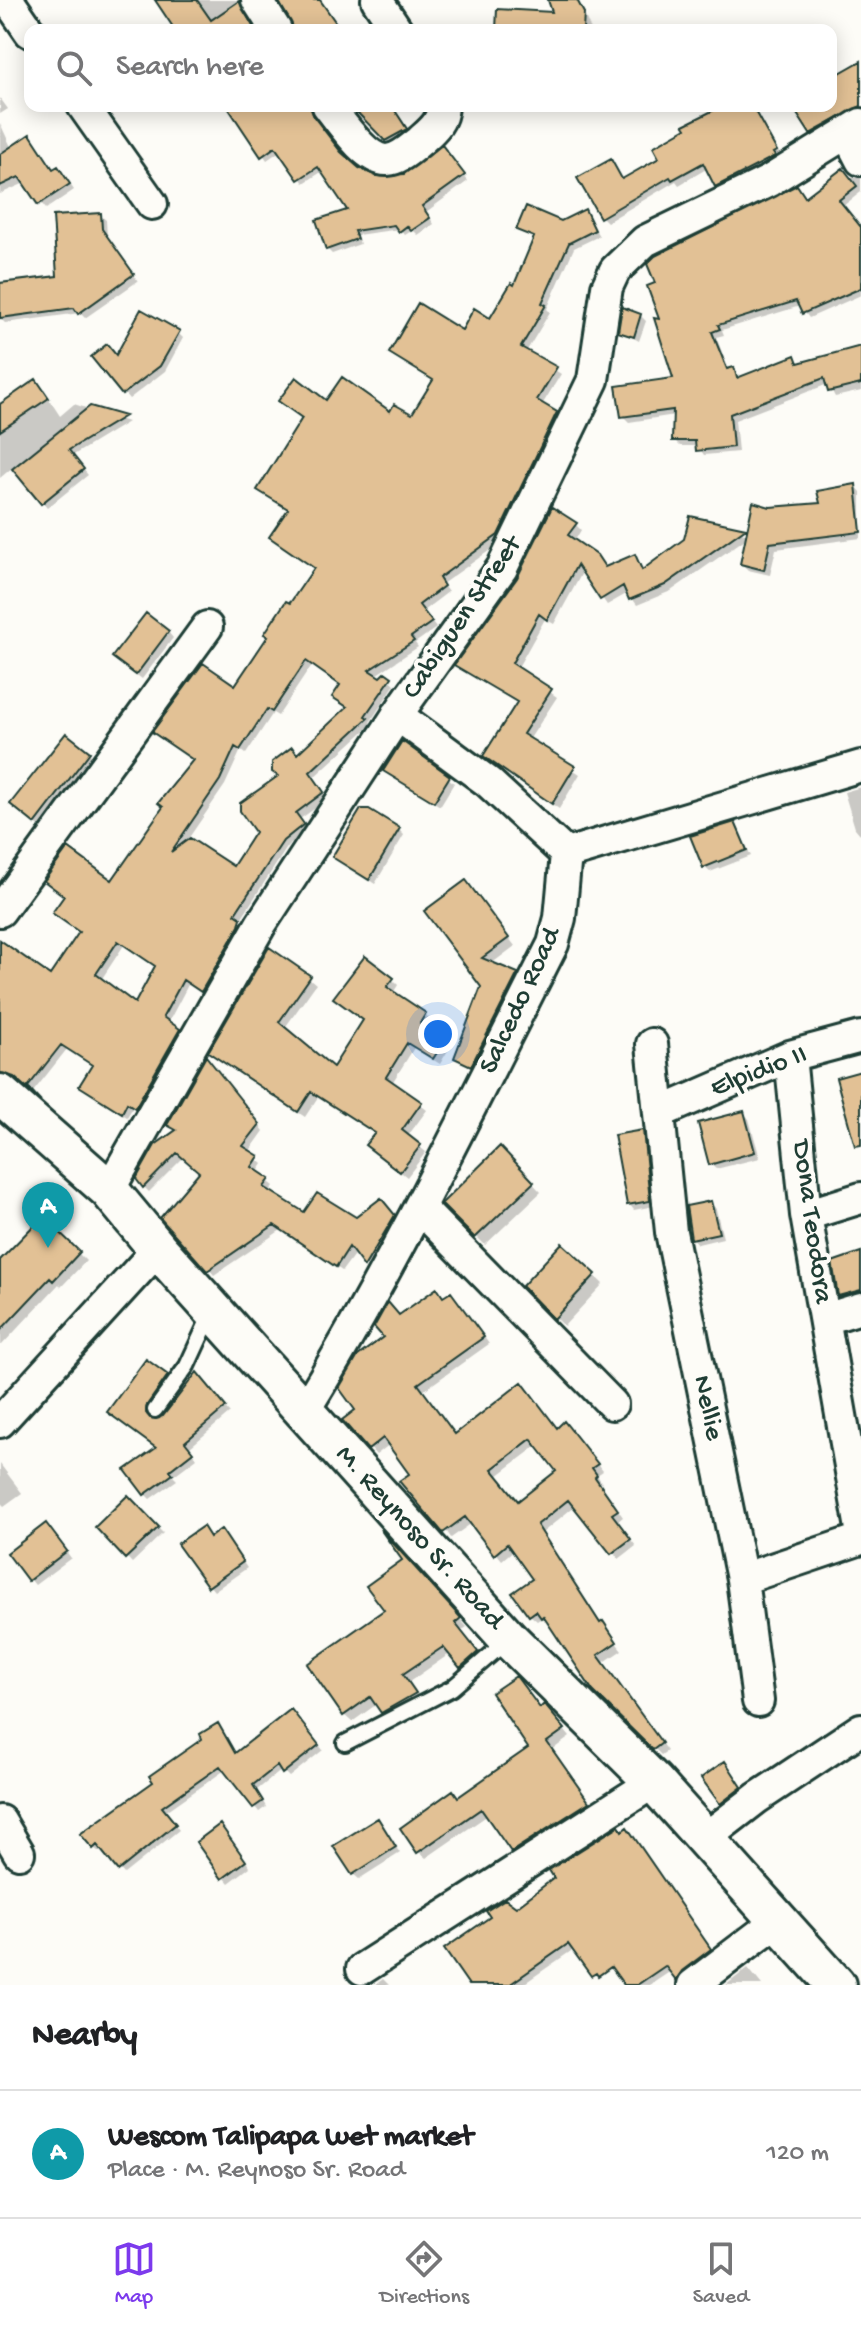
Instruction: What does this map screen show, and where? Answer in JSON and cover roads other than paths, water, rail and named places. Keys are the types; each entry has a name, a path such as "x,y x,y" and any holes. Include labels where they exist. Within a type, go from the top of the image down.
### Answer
{"street":[{"path":"8,0 24,24"},
{"path":"257,0 272,24"},
{"path":"377,0 393,24"},
{"path":"87,112 152,204"},
{"path":"333,112 355,141 377,158 387,160 402,155 435,129 441,112"},
{"path":"854,128 861,160"},
{"name":"Cabiguen Street","path":"109,1190 261,924 397,715 502,568 593,380 607,287 615,270 645,241 769,181 854,128"},
{"path":"0,911 207,627"},
{"path":"397,715 488,782 566,854 861,766"},
{"name":"Salcedo Road","path":"304,1411 363,1315 553,944 560,918 566,854"},
{"name":"Elpidio II","path":"659,1113 790,1056 861,1037"},
{"name":"Nellie","path":"652,1044 671,1232 742,1579 758,1701"},
{"name":"Dona Teodora","path":"790,1056 806,1215 825,1319 851,1421 861,1529"},
{"name":"M. Reynoso Sr. Road","path":"0,1094 109,1190 158,1249 509,1639 654,1782 776,1922 836,1985"},
{"path":"806,1215 861,1198"},
{"path":"420,1208 612,1404"},
{"path":"0,1422 158,1249"},
{"path":"825,1319 861,1308"},
{"path":"742,1579 861,1539"},
{"path":"704,1839 757,1798 861,1729"},
{"path":"362,1969 654,1782"},
{"path":"0,1821 19,1853"},
{"path":"693,1985 776,1922"}],"lane":[{"path":"155,1410 187,1366 213,1310"},
{"path":"345,1743 452,1688 509,1639"}],"place":[{"name":"Wescom Talipapa wet market","path":"48,1248"}]}
